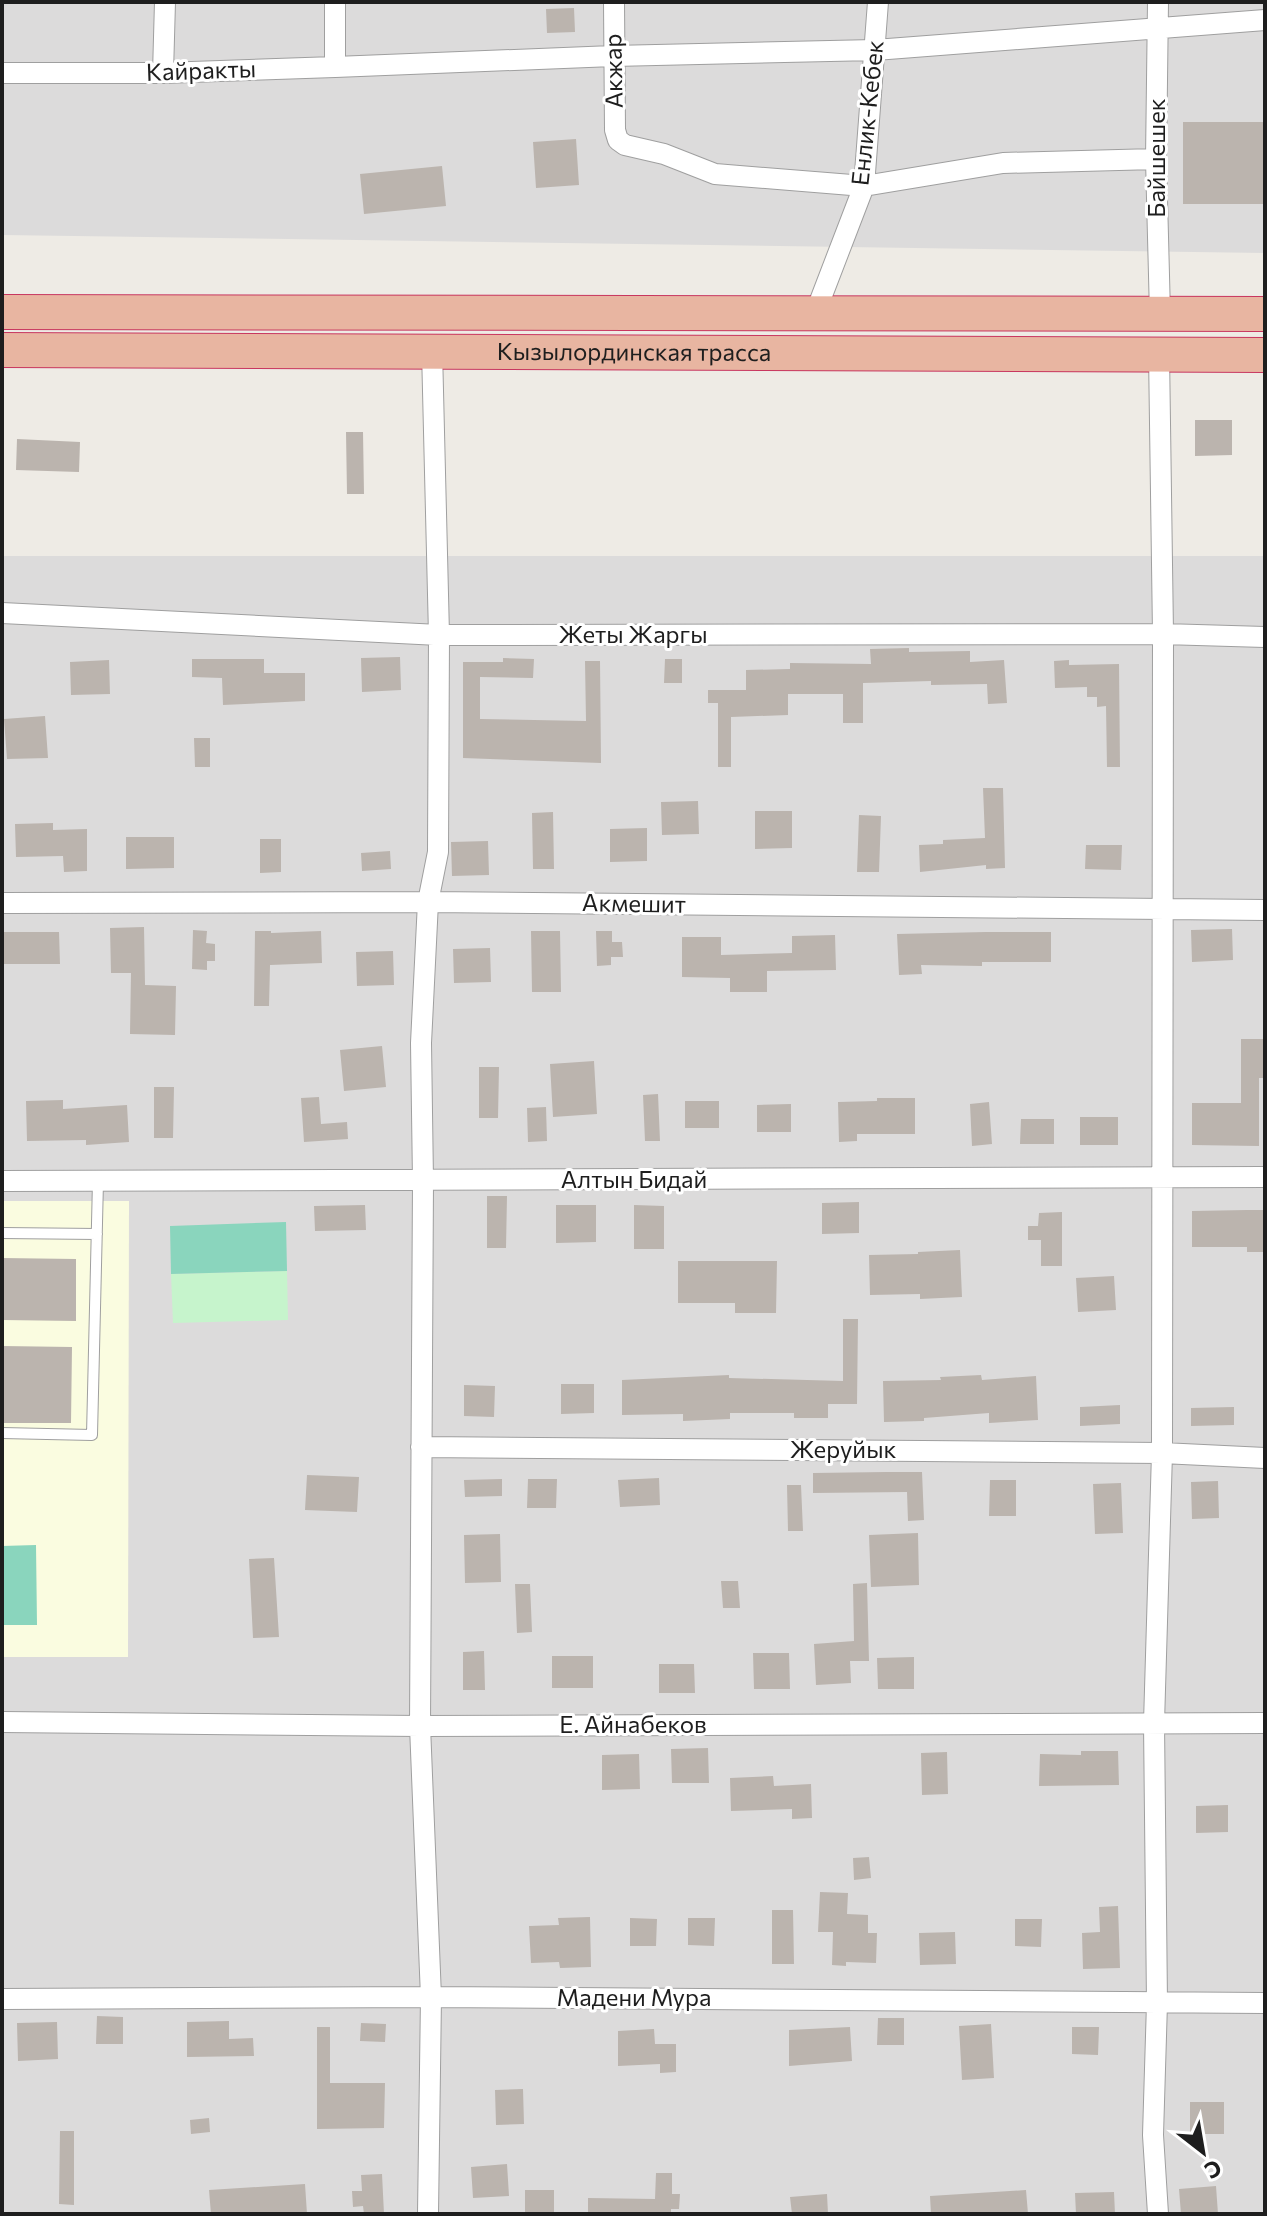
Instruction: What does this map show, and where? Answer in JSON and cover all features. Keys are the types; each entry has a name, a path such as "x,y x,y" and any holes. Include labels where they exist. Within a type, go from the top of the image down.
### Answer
{"highway":[{"name":"Кызылординская трасса","path":"2,312 1265,314"},
{"path":"1159,353 1160,314"},
{"name":"Кызылординская трасса","path":"2,350 1265,355"}],"street":[{"path":"163,73 165,2"},
{"path":"335,2 335,67"},
{"name":"Акжар","path":"614,2 615,130 618,140 625,145 664,154 715,174 864,186"},
{"name":"Енлик-Кебек","path":"816,311 864,186 878,2"},
{"name":"Байшешек","path":"1158,2 1156,159 1160,314"},
{"name":"Кайракты","path":"2,73 163,73 613,56 875,50 1265,20"},
{"path":"864,186 1003,163 1156,159"},
{"path":"428,2214 431,1997 420,1726 421,1043 428,902 438,852 439,635 432,350"},
{"path":"1158,2214 1153,2135 1157,2003 1154,1723 1162,1453 1163,1177 1163,634 1159,353"},
{"name":"Жеты Жаргы","path":"2,613 439,635 1163,634 1265,637"},
{"name":"Акмешит","path":"2,903 428,902 1265,910"},
{"name":"Алтын Бидай","path":"2,1181 1265,1177"},
{"name":"Жеруйык","path":"421,1447 1162,1453 1265,1458"},
{"name":"Е. Айнабеков","path":"2,1722 420,1726 1265,1723"},
{"name":"Мадени Мура","path":"2,1999 431,1997 1265,2003"}],"lane":[{"path":"2,1433 92,1435 98,1181"},
{"path":"2,1233 97,1234"}],"shaded area":[{"path":"2,2 1265,2 1265,253 2,235"},
{"path":"2,556 1265,556 1265,2214 2,2214"},
{"path":"2,1201 129,1201 128,1657 2,1657"}],"green space":[{"path":"286,1222 287,1271 171,1274 170,1226"},
{"path":"287,1271 288,1320 173,1323 171,1274"},
{"path":"36,1545 37,1625 2,1625 2,1546"}],"building":[{"path":"574,8 575,32 547,33 546,9"},
{"path":"1183,122 1265,122 1265,204 1183,204"},
{"path":"576,139 579,185 536,188 533,142"},
{"path":"442,166 446,206 364,214 360,174"},
{"path":"1195,420 1232,420 1232,455 1195,456"},
{"path":"346,432 363,432 364,494 347,494"},
{"path":"17,439 80,442 79,472 16,470"},
{"path":"909,648 909,652 970,651 970,662 1004,660 1007,703 988,704 987,684 931,685 931,681 863,683 863,723 843,723 843,694 788,694 788,715 731,717 731,767 718,767 718,703 708,703 708,690 746,690 746,670 790,669 790,663 871,664 870,649"},
{"path":"400,657 401,690 362,692 361,658"},
{"path":"503,658 534,659 533,678 480,677 480,719 586,721 585,661 600,661 601,763 463,758 463,662 503,662"},
{"path":"192,659 264,659 264,673 305,673 305,701 223,705 222,678 192,677"},
{"path":"665,659 682,659 682,683 664,683"},
{"path":"109,660 110,694 71,695 70,662"},
{"path":"1069,660 1069,665 1119,664 1120,767 1107,767 1106,706 1097,707 1097,697 1087,697 1087,687 1055,688 1054,661"},
{"path":"45,716 48,758 7,759 4,719"},
{"path":"194,738 210,738 210,767 195,767"},
{"path":"983,788 1003,788 1005,868 986,869 986,865 920,872 919,845 943,844 943,840 985,838"},
{"path":"698,801 699,834 662,835 661,802"},
{"path":"755,811 792,811 792,848 755,849"},
{"path":"553,812 554,869 533,869 532,813"},
{"path":"859,815 881,816 879,872 857,872"},
{"path":"53,823 53,830 87,829 87,871 64,872 63,856 16,857 15,824"},
{"path":"647,828 647,861 610,862 610,829"},
{"path":"126,837 174,837 174,868 126,869"},
{"path":"260,839 281,839 281,872 260,873"},
{"path":"488,841 489,875 452,876 451,842"},
{"path":"1086,845 1122,845 1121,870 1085,869"},
{"path":"390,851 391,869 362,871 361,853"},
{"path":"144,927 145,985 176,986 175,1035 130,1034 131,973 111,973 110,928"},
{"path":"1232,929 1233,960 1192,962 1191,930"},
{"path":"193,930 207,931 206,943 215,944 215,961 207,961 207,970 192,969"},
{"path":"255,931 321,931 322,963 270,965 269,1006 254,1006"},
{"path":"531,931 560,931 561,992 532,992"},
{"path":"596,931 612,931 612,942 622,942 623,957 611,957 611,965 597,966"},
{"path":"2,932 59,932 60,964 2,964"},
{"path":"1051,932 1051,962 982,962 982,966 921,965 922,974 899,975 897,934"},
{"path":"835,935 836,970 767,971 767,992 730,992 730,978 682,977 682,937 721,937 721,955 792,953 792,936"},
{"path":"490,948 491,982 454,983 453,949"},
{"path":"393,951 394,985 357,986 356,952"},
{"path":"1241,1039 1265,1039 1265,1078 1259,1078 1259,1146 1192,1145 1192,1103 1241,1103"},
{"path":"382,1046 386,1087 344,1091 340,1050"},
{"path":"594,1061 597,1114 553,1117 550,1064"},
{"path":"479,1067 499,1067 498,1118 479,1118"},
{"path":"154,1087 174,1087 173,1138 154,1138"},
{"path":"658,1094 660,1141 645,1141 643,1095"},
{"path":"319,1097 321,1124 347,1122 348,1139 304,1142 301,1098"},
{"path":"877,1098 915,1098 915,1134 857,1134 857,1141 839,1142 838,1102 877,1101"},
{"path":"63,1100 63,1109 127,1105 129,1142 86,1145 86,1140 27,1141 26,1101"},
{"path":"685,1101 719,1101 719,1128 685,1128"},
{"path":"989,1102 992,1144 972,1146 970,1104"},
{"path":"791,1104 791,1132 757,1132 757,1105"},
{"path":"546,1107 547,1141 528,1142 527,1108"},
{"path":"1080,1117 1118,1117 1118,1145 1080,1145"},
{"path":"1021,1119 1054,1119 1054,1144 1020,1144"},
{"path":"487,1196 507,1196 506,1248 487,1248"},
{"path":"859,1202 859,1233 822,1234 822,1203"},
{"path":"365,1205 366,1230 315,1231 314,1206"},
{"path":"556,1205 596,1205 596,1242 556,1243"},
{"path":"634,1205 664,1206 664,1249 634,1249"},
{"path":"1265,1210 1265,1252 1247,1252 1247,1247 1192,1247 1192,1211"},
{"path":"1062,1212 1062,1266 1041,1266 1041,1240 1028,1240 1028,1226 1038,1226 1039,1213"},
{"path":"960,1250 962,1297 920,1299 920,1294 870,1295 869,1255"},
{"path":"2,1258 76,1259 76,1321 2,1320"},
{"path":"678,1261 777,1261 776,1313 735,1313 735,1303 678,1303"},
{"path":"1114,1276 1116,1310 1078,1312 1076,1278"},
{"path":"843,1319 858,1319 857,1404 828,1404 828,1418 794,1418 794,1413 730,1413 730,1419 683,1421 683,1414 622,1415 622,1380 729,1375 729,1378 843,1381"},
{"path":"2,1346 72,1347 71,1423 2,1423"},
{"path":"981,1375 982,1380 1036,1376 1038,1420 989,1423 989,1413 924,1418 924,1421 884,1422 883,1381 941,1380 940,1377"},
{"path":"561,1384 594,1384 594,1413 561,1414"},
{"path":"464,1385 495,1386 494,1417 464,1416"},
{"path":"1120,1405 1120,1424 1080,1426 1080,1407"},
{"path":"1234,1407 1234,1425 1191,1426 1191,1408"},
{"path":"922,1472 924,1520 908,1521 907,1492 813,1493 813,1473"},
{"path":"307,1475 359,1477 357,1512 305,1510"},
{"path":"659,1478 660,1505 620,1507 618,1480"},
{"path":"502,1479 502,1496 465,1497 464,1480"},
{"path":"528,1479 557,1479 556,1508 527,1508"},
{"path":"990,1480 1016,1480 1016,1516 989,1516"},
{"path":"1218,1481 1219,1518 1192,1519 1191,1482"},
{"path":"1121,1483 1123,1533 1095,1534 1093,1484"},
{"path":"787,1485 801,1485 803,1531 788,1531"},
{"path":"918,1533 919,1585 871,1587 869,1535"},
{"path":"500,1534 501,1582 465,1583 464,1535"},
{"path":"274,1558 279,1637 253,1638 249,1559"},
{"path":"721,1581 738,1581 740,1608 723,1608"},
{"path":"867,1583 869,1661 850,1661 851,1683 816,1685 814,1644 854,1641 853,1584"},
{"path":"515,1584 530,1584 532,1632 517,1633"},
{"path":"484,1651 485,1690 463,1690 463,1652"},
{"path":"753,1653 789,1653 790,1689 754,1689"},
{"path":"552,1656 593,1656 593,1688 552,1688"},
{"path":"914,1657 914,1689 878,1689 877,1658"},
{"path":"659,1664 694,1664 695,1693 659,1693"},
{"path":"708,1748 709,1783 672,1783 671,1749"},
{"path":"1081,1751 1118,1751 1119,1785 1039,1786 1040,1754 1081,1755"},
{"path":"947,1752 948,1794 922,1795 921,1753"},
{"path":"639,1754 640,1789 602,1790 602,1755"},
{"path":"773,1776 774,1786 811,1784 812,1818 792,1819 792,1809 731,1811 730,1778"},
{"path":"1228,1805 1228,1832 1196,1833 1196,1806"},
{"path":"869,1857 871,1878 854,1880 853,1858"},
{"path":"820,1892 848,1893 847,1914 868,1915 868,1933 877,1933 876,1963 832,1965 833,1932 818,1932"},
{"path":"1118,1906 1120,1968 1083,1969 1082,1933 1100,1932 1099,1907"},
{"path":"772,1910 793,1910 794,1964 772,1964"},
{"path":"590,1917 591,1967 560,1968 559,1962 531,1963 529,1926 559,1925 558,1918"},
{"path":"630,1918 657,1919 656,1946 630,1946"},
{"path":"688,1918 715,1918 714,1946 688,1945"},
{"path":"1015,1919 1042,1919 1041,1947 1015,1946"},
{"path":"955,1932 956,1964 920,1965 919,1933"},
{"path":"97,2016 123,2017 123,2044 96,2044"},
{"path":"878,2018 904,2018 904,2045 877,2045"},
{"path":"229,2021 229,2039 253,2038 254,2056 187,2057 187,2022"},
{"path":"57,2022 58,2059 18,2061 17,2023"},
{"path":"361,2023 386,2024 385,2042 360,2041"},
{"path":"991,2024 994,2078 962,2080 959,2026"},
{"path":"317,2027 330,2027 330,2083 385,2083 384,2128 317,2129"},
{"path":"850,2027 852,2061 789,2066 789,2030"},
{"path":"1072,2027 1099,2027 1098,2055 1072,2054"},
{"path":"654,2029 655,2044 676,2044 676,2072 660,2073 660,2064 618,2066 618,2031"},
{"path":"523,2089 524,2124 496,2125 495,2090"},
{"path":"1190,2102 1224,2102 1224,2134 1190,2134"},
{"path":"209,2118 210,2132 191,2134 190,2120"},
{"path":"60,2131 74,2131 74,2205 59,2204"},
{"path":"507,2164 509,2196 473,2198 471,2167"},
{"path":"656,2173 672,2173 672,2194 680,2194 679,2209 671,2209 671,2214 588,2214 588,2198 655,2199"},
{"path":"382,2174 384,2214 364,2214 363,2206 353,2207 352,2191 362,2191 361,2175"},
{"path":"305,2184 307,2214 211,2214 209,2190"},
{"path":"1216,2186 1218,2214 1181,2214 1179,2189"},
{"path":"525,2190 554,2190 554,2214 525,2214"},
{"path":"1026,2190 1028,2214 931,2214 930,2196"},
{"path":"1114,2192 1115,2214 1076,2214 1075,2193"},
{"path":"827,2194 828,2214 792,2214 790,2197"}]}
